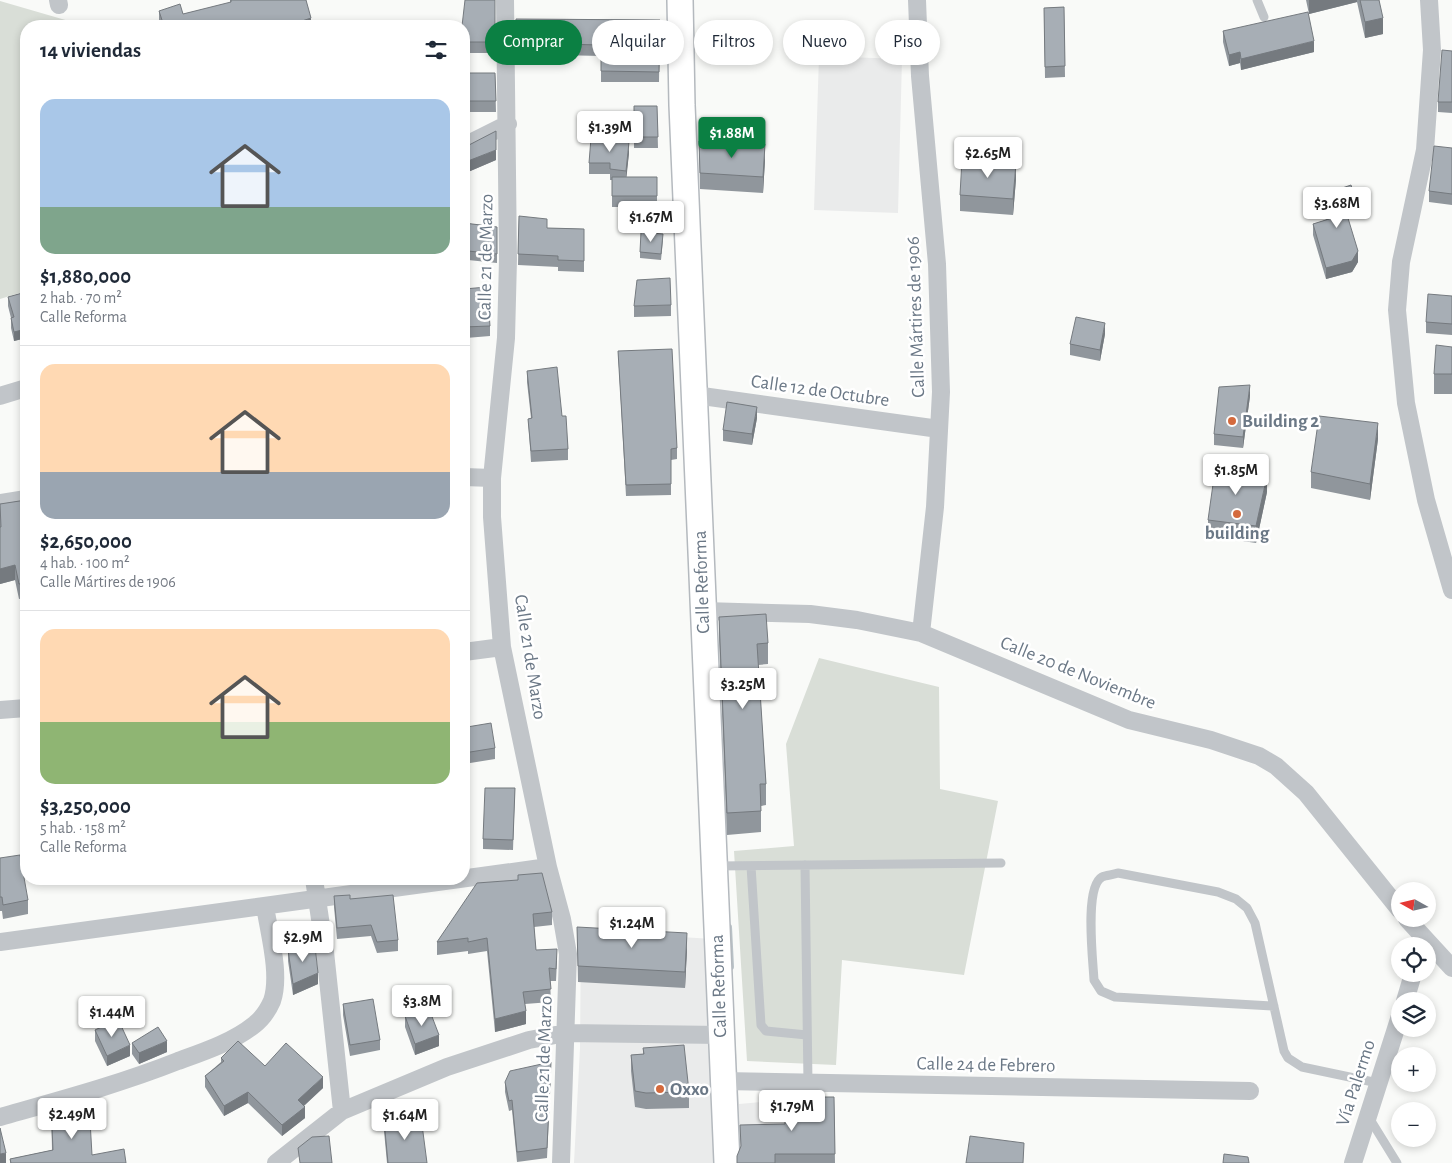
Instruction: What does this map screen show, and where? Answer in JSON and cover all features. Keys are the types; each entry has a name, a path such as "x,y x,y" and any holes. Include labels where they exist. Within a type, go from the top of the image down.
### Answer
{"street":[{"name":"Calle 21 de Marzo","path":"505,0 509,196 506,338 492,478 492,517 502,648 548,867 562,919 568,954 561,1163"},
{"name":"Calle Reforma","path":"680,0 722,1081 727,1163"},
{"name":"Calle Mártires de 1906","path":"917,0 920,76 938,273 941,392 935,507 921,633"},
{"path":"1429,0 1433,30 1427,131 1401,262 1397,310 1406,403 1426,500 1452,590"},
{"path":"470,143 508,124"},
{"path":"0,396 20,390"},
{"name":"Calle 12 de Octubre","path":"695,395 939,429"},
{"path":"470,477 492,478"},
{"path":"0,503 20,500"},
{"name":"Calle 20 de Noviembre","path":"704,610 810,614 857,620 921,633 1129,720 1211,740 1259,756 1276,766 1306,793 1391,899"},
{"path":"470,651 502,648"},
{"path":"0,710 20,708"},
{"path":"470,878 548,867"},
{"path":"315,885 325,952 342,1111"},
{"path":"0,942 418,885"},
{"path":"0,1117 124,1081 208,1050 254,1025 268,1007 274,984 265,906"},
{"path":"1436,954 1452,968"},
{"path":"276,1163 342,1111 447,1067 529,1040 566,1033 721,1035"},
{"name":"Vía Palermo","path":"1353,1163 1393,1037"},
{"name":"Calle 24 de Febrero","path":"722,1081 1250,1092"}],"lane":[{"path":"1257,0 1264,17"},
{"path":"714,866 1000,863"},
{"path":"805,865 808,1083"},
{"path":"751,866 761,1025 766,1031 807,1035"},
{"path":"1274,1006 1115,997 1101,991 1094,980 1091,901 1095,886 1102,878 1118,873 1218,892 1236,899 1247,908 1255,923 1274,1006 1284,1051 1293,1063 1302,1067 1378,1083"},
{"path":"1368,1116 1397,1163"}],"shaded area":[{"path":"0,1 65,20 20,20 20,293 0,299"},
{"path":"865,58 875,58 875,65 902,65 898,213 814,210 819,65 865,65"},
{"path":"819,658 939,687 940,789 998,801 964,975 842,960 836,1065 747,1061 734,851 794,846 786,744"},
{"path":"581,931 730,940 739,1104 785,1100 784,1163 574,1163 580,1048"}],"building":[{"path":"231,0 306,0 311,18 305,20 162,20 159,11 180,4 183,14 231,2"},
{"path":"465,0 495,0 495,20 485,20 485,42 470,42 470,20 463,20"},
{"path":"1360,0 1379,0 1383,18 1365,22"},
{"path":"1064,7 1065,66 1045,67 1044,8"},
{"path":"1308,12 1314,41 1241,59 1240,52 1229,55 1223,31"},
{"path":"516,19 660,20 592,20 592,45 582,45 582,20"},
{"path":"1442,50 1452,51 1452,102 1438,102"},
{"path":"601,65 659,65 659,72 601,71"},
{"path":"470,73 495,73 496,101 470,101"},
{"path":"634,106 657,106 658,137 634,137"},
{"path":"496,131 496,150 470,160 470,144"},
{"path":"591,138 629,142 626,171 610,169 610,163 589,163"},
{"path":"699,141 765,144 763,177 700,173"},
{"path":"1434,146 1452,148 1452,194 1429,191"},
{"path":"962,159 1016,163 1013,199 960,195"},
{"path":"612,177 657,177 657,196 612,196"},
{"path":"1351,185 1356,201 1344,205 1358,251 1352,261 1326,268 1313,224 1329,219 1322,195"},
{"path":"519,216 547,219 547,228 584,229 584,261 558,260 558,256 518,254"},
{"path":"470,224 497,227 497,254 470,251"},
{"path":"641,232 663,234 661,254 640,252"},
{"path":"670,278 671,305 634,306 637,280"},
{"path":"487,287 490,326 470,327 470,288"},
{"path":"20,294 20,330 14,332 11,318 14,317 8,297"},
{"path":"1428,294 1452,296 1452,324 1426,322"},
{"path":"1076,317 1105,323 1100,350 1070,344"},
{"path":"1436,345 1452,347 1452,374 1434,374"},
{"path":"672,349 677,448 671,449 671,484 626,485 618,351"},
{"path":"557,367 562,416 566,416 568,449 531,451 528,419 532,418 527,371"},
{"name":"Building 2","path":"1250,385 1243,437 1214,434 1219,387"},
{"path":"727,402 757,407 752,434 723,430"},
{"path":"1319,416 1378,423 1370,484 1311,472"},
{"name":"building","path":"1216,463 1267,476 1256,526 1208,520"},
{"path":"20,501 20,584 15,565 0,569 0,504"},
{"path":"766,614 768,643 757,644 766,784 760,784 761,811 727,813 719,617"},
{"path":"491,723 495,748 470,752 470,726"},
{"path":"485,788 515,788 513,840 483,839"},
{"path":"20,855 20,885 25,885 28,900 3,905 2,897 0,897 0,858"},
{"path":"542,873 552,912 533,914 536,950 557,949 556,969 549,968 551,989 523,992 526,1011 495,1019 487,938 468,942 468,938 437,942 477,883 518,880 518,875"},
{"path":"350,895 350,899 393,895 398,940 377,942 371,925 337,928 334,896"},
{"path":"577,927 687,933 685,972 578,966"},
{"path":"315,946 318,973 293,984 288,950"},
{"path":"373,999 380,1040 350,1045 343,1004"},
{"path":"420,1010 423,1017 431,1014 439,1035 415,1044 405,1016"},
{"path":"118,1019 130,1045 107,1056 95,1030"},
{"path":"158,1027 167,1041 139,1053 132,1043"},
{"path":"238,1041 265,1066 286,1043 323,1077 298,1100 305,1107 282,1125 248,1092 224,1106 205,1076 224,1061 221,1058"},
{"name":"Oxxo","path":"684,1045 689,1092 646,1093 635,1091 631,1055 644,1054 643,1048"},
{"path":"551,1062 547,1148 517,1152 512,1100 509,1101 505,1082 510,1071"},
{"path":"785,1097 834,1097 835,1154 775,1154 775,1163 737,1163 737,1156 741,1146 740,1125 785,1124"},
{"path":"89,1103 92,1155 124,1149 126,1163 11,1163 10,1159 53,1150 51,1105"},
{"path":"421,1117 427,1163 388,1163 384,1120"},
{"path":"0,1128 6,1153 0,1154"},
{"path":"329,1136 332,1163 300,1163 298,1148 312,1137"},
{"path":"970,1136 1024,1143 1023,1163 966,1163"},
{"path":"1224,1154 1248,1157 1249,1163 1223,1163"}],"waterway":[{"path":"729,927 731,967"}],"place":[{"name":"Building 2","path":"1232,421"},
{"name":"building","path":"1237,514"},
{"name":"Oxxo","path":"660,1089"}]}
